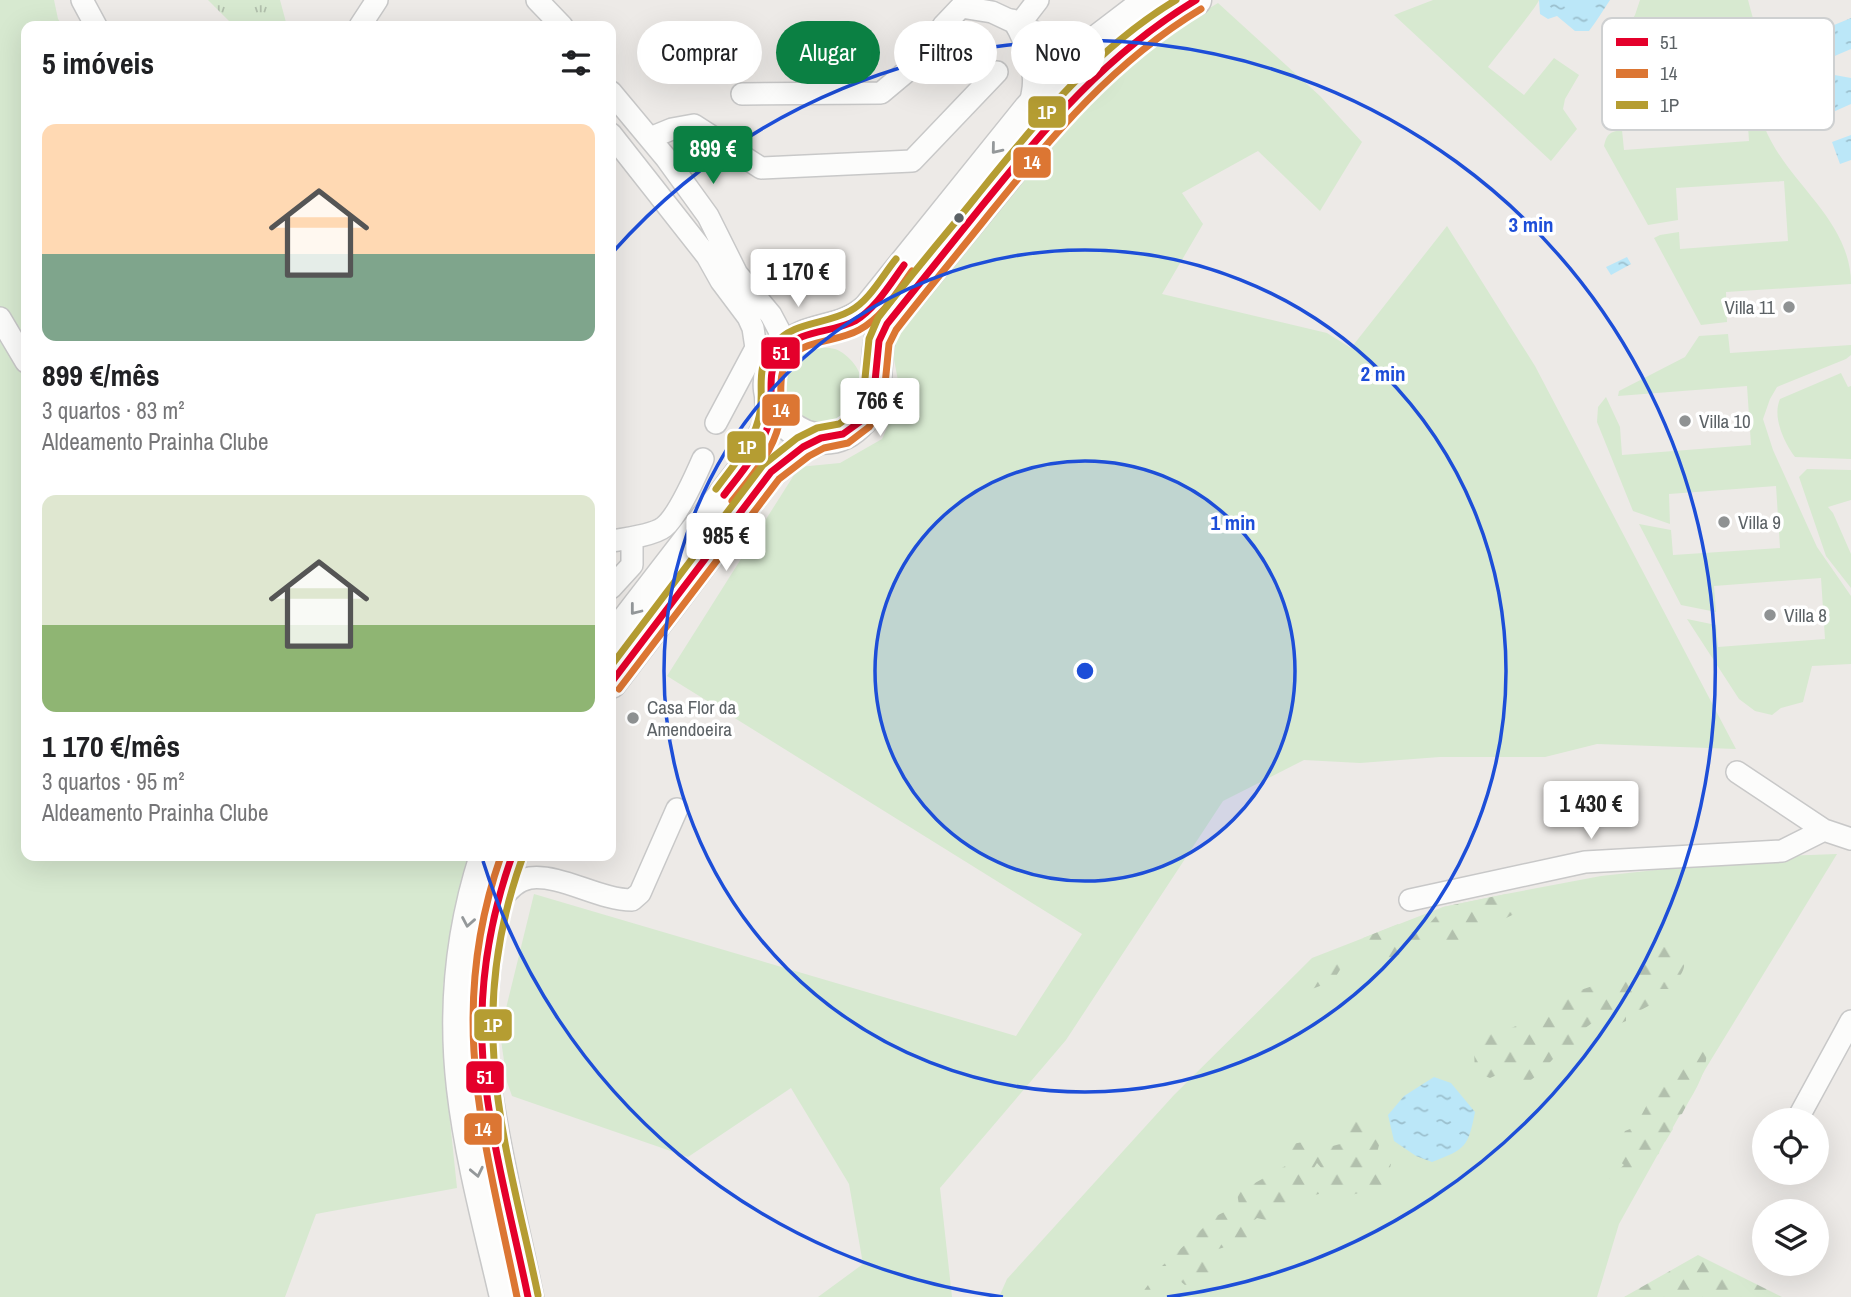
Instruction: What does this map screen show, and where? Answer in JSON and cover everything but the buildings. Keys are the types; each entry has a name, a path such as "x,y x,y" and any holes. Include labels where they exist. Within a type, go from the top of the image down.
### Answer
{"main road":[{"path":"1105,34 1150,0"},
{"path":"616,675 771,472 803,447 821,438 843,434 861,421 873,402 879,341 887,324 1071,99 1147,30 1196,0"},
{"path":"616,635 752,458 771,419 769,390 772,368 777,358 792,342 851,323 869,309 1052,84"},
{"path":"810,334 834,333 854,342 869,359 875,380"},
{"path":"769,390 776,411 790,428 800,434 821,438"},
{"path":"483,861 472,896 464,947 459,999 461,1087 468,1131 505,1297"},
{"path":"511,861 498,904 487,960 483,1007 485,1086 528,1297"}],"street":[{"path":"82,0 93,21"},
{"path":"363,21 377,0"},
{"path":"537,0 555,15"},
{"path":"994,0 1013,21"},
{"path":"1022,21 1038,0"},
{"path":"742,94 881,93 942,42 943,26 961,7 992,12 1011,22"},
{"path":"650,138 672,129 694,125 761,168 912,161 986,84"},
{"path":"1029,109 1033,84"},
{"path":"616,98 650,138 708,216 737,274 771,315 780,332 777,358"},
{"path":"669,163 682,135 694,125"},
{"path":"616,140 707,256 720,281 748,317 753,328 756,348 716,423"},
{"path":"771,315 810,334"},
{"path":"0,318 21,354"},
{"path":"616,583 632,565 621,539 664,527 688,492 703,459"},
{"path":"1737,772 1824,830 1851,839"},
{"path":"498,904 509,888 531,877 551,880 618,900 632,900 640,893 677,809"},
{"path":"1410,900 1585,862 1782,851 1824,830"},
{"path":"527,861 534,871 551,880"},
{"path":"1804,1108 1851,1021"}],"green space":[{"path":"0,0 54,0 59,21 21,21 21,861 471,861 460,892 443,986 448,1102 457,1188 316,1214 285,1297 0,1297"},
{"path":"208,0 280,0 286,21 229,21"},
{"path":"1433,0 1539,0 1488,67 1524,95 1554,58 1579,75 1565,99 1563,109 1577,129 1551,161 1394,15"},
{"path":"1640,0 1748,0 1753,18 1633,18"},
{"path":"1218,3 1320,96 1362,142 1320,211 1258,151 1182,193 1203,224 1162,294 1327,333 1351,348 1447,226 1535,366 1736,749 1597,744 1545,757 1440,757 1360,763 1304,760 1223,801 1066,1040 940,1188 952,1297 818,1297 863,1264 849,1184 791,1088 688,1157 512,1096 507,1082 500,1033 534,894 1016,1036 1082,934 667,676 799,467 840,463 882,439 901,396 891,344 1095,84 1105,84 1105,77 1155,41"},
{"path":"1622,130 1624,150 1749,141 1748,130 1766,130 1787,166 1829,220 1848,261 1851,284 1726,292 1727,322 1701,325 1654,238 1679,232 1680,249 1788,241 1784,181 1676,188 1678,220 1648,225 1604,146 1606,138"},
{"path":"1728,334 1730,353 1851,345 1851,355 1846,359 1777,387 1763,419 1773,450 1817,547 1851,596 1851,664 1812,666 1803,702 1781,708 1772,715 1755,711 1739,699 1687,619 1716,625 1718,647 1825,639 1821,578 1714,586 1716,612 1681,605 1639,524 1671,530 1673,555 1780,548 1776,486 1669,494 1670,524 1633,511 1597,422 1598,407 1606,397 1620,427 1622,455 1751,445 1747,386 1618,396 1619,391 1685,357 1699,336"},
{"path":"813,348 832,348 842,353 854,364 861,379 862,395 840,423 809,425 785,401 783,386 787,369 798,356"},
{"path":"1841,373 1848,387 1851,386 1851,459 1795,457 1783,437 1778,421 1780,399"},
{"path":"1807,469 1851,470 1851,500 1828,507 1851,554 1851,588 1826,556 1799,477"},
{"path":"1837,854 1706,1068 1619,1224 1597,1297 999,1297 1007,1279 1174,1095 1312,958 1443,907 1506,894 1601,876 1783,856"},
{"path":"1506,894 1514,905 1514,914 1462,941 1430,945 1378,961 1373,955 1366,955 1363,938 1398,924 1412,932 1418,931 1424,929 1443,907"},
{"path":"1673,946 1684,963 1679,977 1670,989 1650,989 1654,1003 1637,1012 1626,1008 1626,1021 1610,1028 1592,1023 1580,1032 1572,1050 1553,1059 1519,1089 1508,1070 1490,1078 1475,1072 1474,1050 1480,1029 1509,1029 1553,1010 1559,998 1611,979 1636,959 1653,960 1659,947"},
{"path":"1324,962 1343,965 1333,981 1312,989 1309,995 1295,992 1292,986"},
{"path":"1690,1047 1707,1050 1702,1076 1695,1091 1682,1114 1675,1116 1670,1124 1673,1129 1665,1142 1661,1142 1659,1154 1653,1156 1647,1170 1640,1169 1638,1173 1628,1174 1622,1186 1618,1186 1609,1178 1624,1165 1611,1154 1625,1131 1635,1127 1655,1090 1670,1079 1670,1068 1674,1060"},
{"path":"1354,1118 1369,1127 1380,1141 1377,1153 1391,1164 1386,1182 1379,1187 1345,1197 1329,1190 1325,1172 1317,1163 1310,1174 1323,1187 1319,1194 1284,1205 1288,1216 1278,1223 1257,1218 1249,1225 1256,1235 1231,1246 1226,1228 1211,1235 1225,1247 1212,1251 1212,1274 1200,1283 1185,1285 1174,1276 1172,1266 1162,1266 1216,1216 1239,1205 1237,1193 1287,1165 1287,1145 1319,1139 1325,1148 1344,1143"},
{"path":"1698,1255 1782,1297 1624,1297"},
{"path":"1171,1280 1180,1297 1139,1297 1148,1285"}],"water":[{"path":"1539,0 1610,0 1589,31 1575,31 1557,16 1548,19 1540,14"},
{"path":"1851,18 1851,49 1834,56 1834,25"},
{"path":"1834,75 1851,78 1851,104 1834,112"},
{"path":"1851,135 1851,160 1840,164 1832,142"},
{"path":"1627,257 1631,264 1611,275 1606,267"},
{"path":"1434,1077 1451,1083 1475,1112 1464,1145 1452,1154 1432,1162 1416,1156 1394,1141 1388,1115 1404,1096"}],"transit line":[{"name":"1P","path":"616,659 763,465 797,438 817,428 839,424 853,414 863,398 869,339 878,318 1020,143 1067,90 1118,41 1176,0"},
{"name":"51","path":"616,676 771,472 803,447 821,438 843,434 861,421 873,402 879,341 887,324 1029,148 1106,68 1164,21 1196,0"},
{"name":"14","path":"619,689 779,479 809,456 824,448 848,443 869,427 883,405 889,344 896,330 1038,155 1112,76 1169,30 1201,9"},
{"name":"1P","path":"716,489 755,431 760,411 763,364 774,345 800,327 850,311 870,294 896,259"},
{"name":"51","path":"724,495 761,443 771,414 773,368 782,351 789,344 807,335 846,325 863,316 904,265"},
{"name":"14","path":"732,501 760,465 776,435 781,416 782,373 790,357 805,347 851,334 868,325 889,304 912,271"},
{"name":"14","path":"500,861 484,914 475,970 473,1024 483,1130 517,1297"},
{"name":"51","path":"510,861 497,906 487,957 482,1009 483,1061 502,1180 528,1297"},
{"name":"1P","path":"521,861 502,932 495,983 493,1034 501,1118 538,1295"}],"place":[{"name":"Villa 11","path":"1789,307"},
{"name":"Villa 10","path":"1685,421"},
{"name":"Villa 9","path":"1724,522"},
{"name":"Villa 8","path":"1770,615"},
{"name":"Casa Flor da Amendoeira","path":"633,718"}]}
